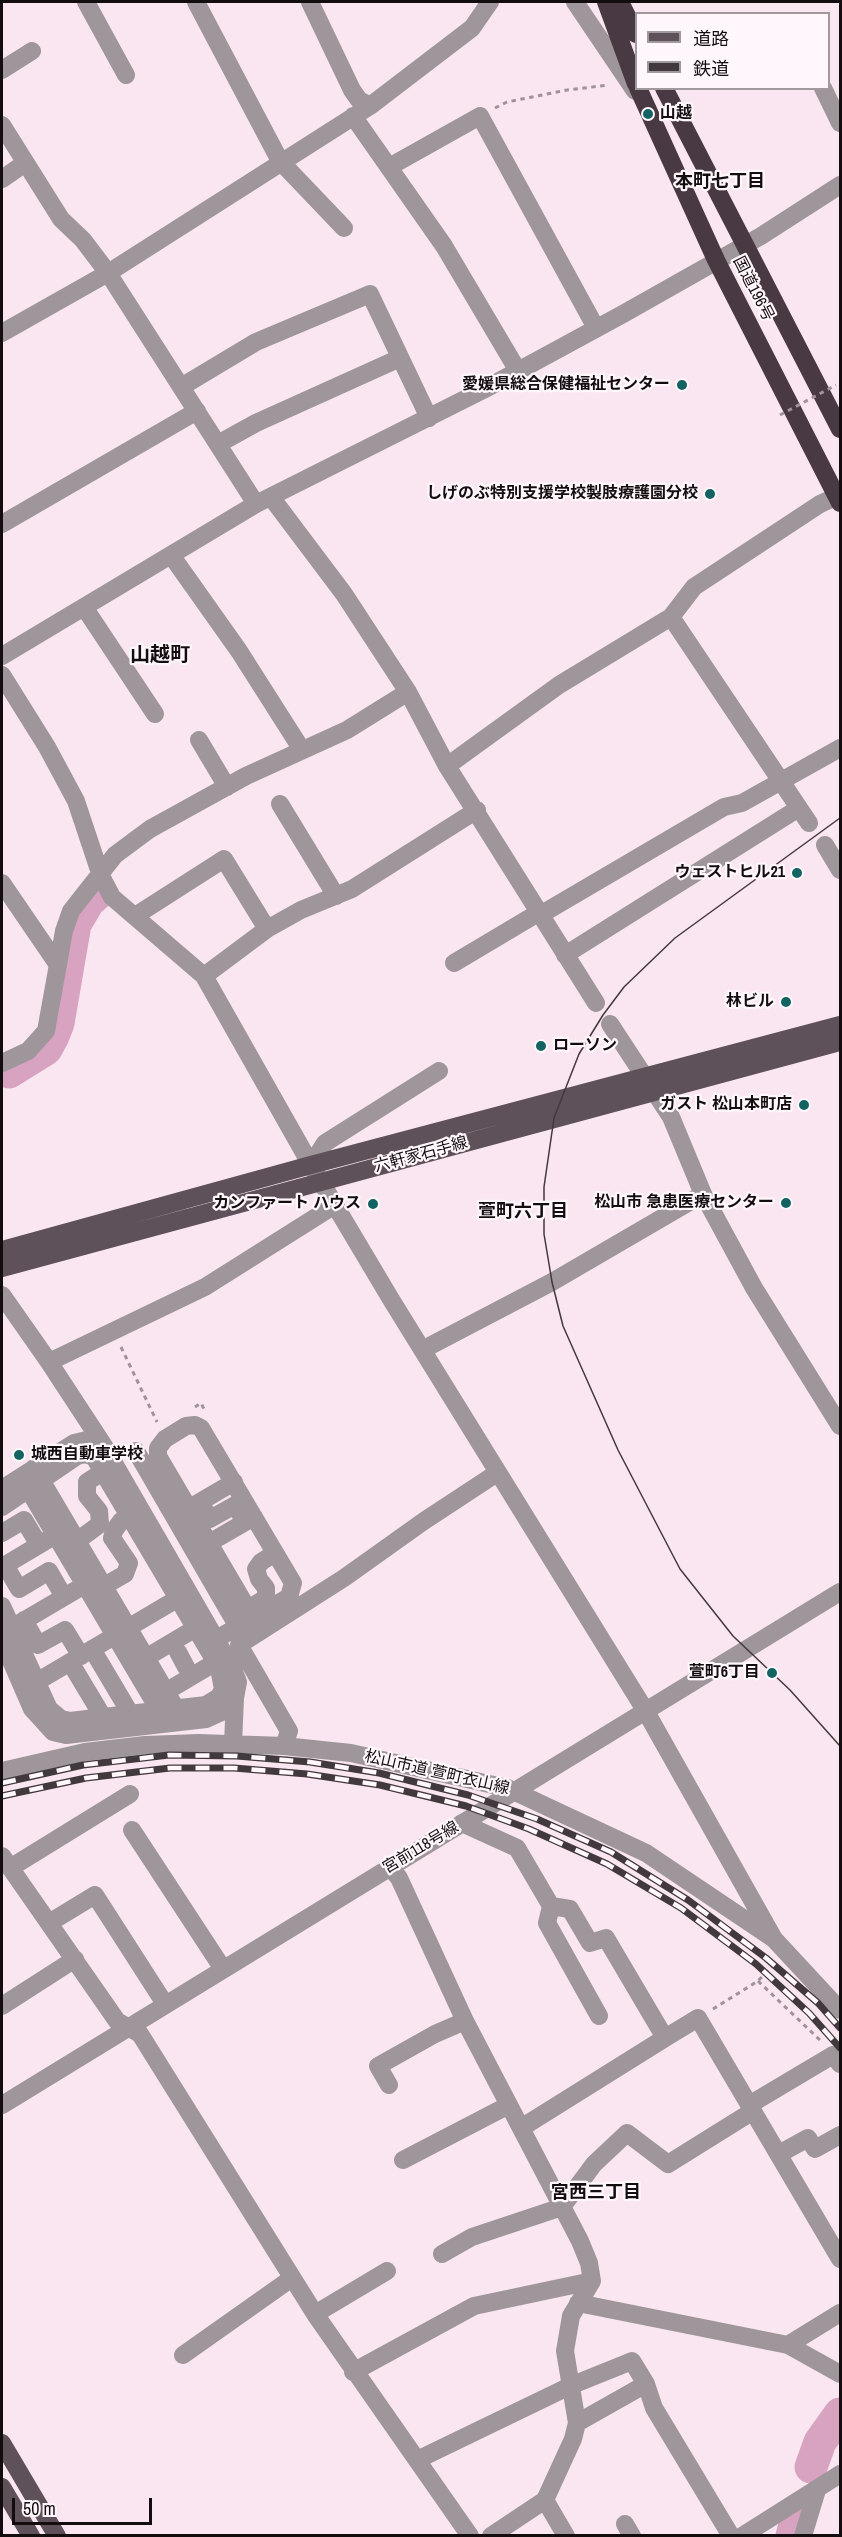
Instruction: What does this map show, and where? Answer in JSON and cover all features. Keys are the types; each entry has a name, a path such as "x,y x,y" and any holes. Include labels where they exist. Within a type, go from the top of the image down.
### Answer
{"highway":[{"path":"606,2 635,81"},
{"path":"620,2 635,32"},
{"name":"国道196号","path":"668,90 840,429"},
{"name":"国道196号","path":"641,97 717,260 839,498"}],"main road":[{"name":"六軒家石手線","path":"2,1250 311,1165 840,1025"},
{"name":"六軒家石手線","path":"2,1268 840,1042"},
{"path":"2,2443 57,2535"},
{"path":"2,2487 31,2535"}],"street":[{"path":"86,2 126,75"},
{"path":"196,2 280,161 344,228"},
{"path":"310,2 352,90 359,100 370,106"},
{"path":"2,333 108,273 280,161 370,106 472,28 490,2"},
{"path":"575,2 635,88"},
{"path":"2,70 32,51"},
{"path":"830,91 840,123"},
{"path":"354,116 444,246 518,371"},
{"path":"389,167 480,116 596,328"},
{"path":"2,125 61,219 83,240 108,273 218,444 344,594 408,692 447,766 477,810 539,914 596,1003"},
{"path":"2,179 25,163"},
{"path":"2,656 264,500 518,371 745,245 840,185"},
{"path":"181,387 256,342 370,294 429,418"},
{"path":"218,444 256,423 400,358"},
{"path":"2,524 197,411"},
{"path":"447,766 559,685 671,617 694,587 820,504 839,498"},
{"path":"171,555 239,651 302,750"},
{"path":"84,607 155,714"},
{"path":"565,955 804,815 671,617"},
{"path":"2,675 47,747 75,801 101,876 112,897 204,976 311,1165 497,1473 645,1710 780,1945"},
{"path":"2,1063 28,1051 46,1031 64,931 71,911 101,876 115,855 130,842 246,776 347,730 408,692"},
{"path":"199,740 227,787"},
{"path":"454,963 724,807 742,803 840,748"},
{"path":"280,804 336,896"},
{"path":"204,976 267,929 301,910 336,896 477,810"},
{"path":"825,845 840,870"},
{"path":"135,916 224,859 267,929"},
{"path":"2,883 58,965"},
{"path":"610,1023 671,1117 703,1194 754,1288 840,1426"},
{"path":"311,1165 325,1143 439,1071"},
{"path":"424,1349 552,1282 703,1194"},
{"path":"49,1362 205,1287 335,1205"},
{"path":"2,1294 104,1446 109,1467 216,1651 238,1682 233,1744"},
{"path":"247,1618 158,1456 158,1448 165,1439 186,1426 195,1425 201,1428 234,1482 249,1519"},
{"path":"2,1507 74,1443 87,1440 104,1446"},
{"path":"64,1596 49,1571 19,1589 3,1566 39,1545 100,1524 99,1511 87,1496 87,1482 136,1451 147,1447 158,1448"},
{"path":"136,1451 188,1509 209,1543 247,1618"},
{"path":"2,1490 85,1454 109,1467"},
{"path":"284,1746 289,1731 239,1645 344,1578 497,1473"},
{"path":"31,1479 96,1582 122,1632 164,1703"},
{"path":"147,1533 234,1482"},
{"path":"188,1509 210,1519 235,1505 275,1553 293,1583 293,1591 289,1597 247,1618"},
{"path":"10,1631 64,1596 96,1582 125,1574 128,1568 126,1557 112,1538 117,1525 136,1513"},
{"path":"209,1543 249,1519"},
{"path":"2,1533 24,1520 39,1545"},
{"path":"139,1662 182,1660 216,1651 266,1598 266,1588 259,1579 256,1569 261,1562 275,1553"},
{"name":"宮前118号線","path":"2,2105 840,1592"},
{"path":"30,1686 183,1595"},
{"path":"2,1606 42,1722 53,1732 66,1735 164,1703 219,1715 228,1709 235,1698"},
{"path":"164,1703 182,1660 201,1625"},
{"path":"10,1631 38,1645 65,1629 81,1656 130,1713"},
{"path":"30,1686 49,1709 61,1719 70,1721 130,1713 164,1703 206,1705 219,1697 223,1689 216,1651"},
{"path":"81,1656 103,1717"},
{"name":"松山市道 萱町衣山線","path":"2,1771 95,1751 145,1745 233,1744 284,1746 351,1753 402,1762 514,1790 645,1853 780,1945 837,2001"},
{"path":"130,1794 6,1862 117,2021 140,2034 353,2372 470,2535"},
{"path":"462,1823 517,1848 551,1906 547,1923 600,2016"},
{"path":"132,1830 223,1969"},
{"path":"390,1867 399,1878 465,2021 562,2207 589,2263 592,2282 571,2316 565,2351 578,2423 556,2480 545,2500 491,2535"},
{"path":"49,1923 95,1895 165,2004"},
{"path":"551,1906 570,1909 590,1943 606,1938 665,2038"},
{"path":"2,2006 75,1959"},
{"path":"521,2128 698,2018 840,2259"},
{"path":"389,2085 378,2066 435,2034 465,2021"},
{"path":"442,2254 472,2237 562,2207 594,2164 627,2133 668,2164 751,2108 837,2059"},
{"path":"403,2160 509,2105"},
{"path":"779,2154 808,2138 815,2149 840,2135"},
{"path":"315,2314 387,2271"},
{"path":"183,2355 292,2278"},
{"path":"353,2372 474,2306 592,2282"},
{"path":"578,2303 788,2345 840,2374"},
{"path":"788,2345 840,2313"},
{"path":"417,2460 570,2386 632,2361 646,2384 654,2408 731,2535"},
{"path":"578,2423 646,2384"},
{"path":"742,2535 840,2474"},
{"path":"803,2535 815,2491"},
{"path":"545,2500 566,2535"}],"path":[{"path":"480,116 507,102 567,90 610,85"},
{"path":"780,415 836,385"},
{"path":"698,2018 758,1981 780,1945"},
{"path":"758,1981 837,2059"}],"waterway":[{"path":"9,1072 46,1049 53,1036 58,1023 75,924 88,902 97,894"},
{"path":"811,2467 820,2442 840,2414"},
{"path":"792,2536 798,2514"}],"tram line":[{"path":"840,818 675,938 624,987 603,1015 579,1054 554,1118 544,1187 544,1234 552,1282 563,1326 618,1450 680,1569 733,1636 790,1690 840,1746"}],"railway":[{"path":"2,1783 83,1765 169,1755 237,1756 310,1762 379,1773 468,1795 537,1819 611,1852 688,1900 766,1958 818,2003 840,2028"},
{"path":"2,1796 86,1778 170,1768 234,1768 307,1774 380,1785 466,1806 529,1829 607,1864 681,1908 756,1964 809,2013 840,2048"}],"place":[{"name":"山越","path":"648,114"},
{"name":"愛媛県総合保健福祉センター","path":"682,385"},
{"name":"しげのぶ特別支援学校製肢療護園分校","path":"710,494"},
{"name":"ウェストヒル21","path":"797,873"},
{"name":"林ビル","path":"786,1002"},
{"name":"ローソン","path":"541,1046"},
{"name":"ガスト 松山本町店","path":"804,1105"},
{"name":"松山市 急患医療センター","path":"786,1203"},
{"name":"カンファート ハウス","path":"373,1204"},
{"name":"城西自動車学校","path":"19,1455"},
{"name":"萱町6丁目","path":"772,1673"}],"district":[{"name":"本町七丁目","path":"720,182"},
{"name":"山越町","path":"160,656"},
{"name":"萱町六丁目","path":"523,1212"},
{"name":"宮西三丁目","path":"596,2193"}]}
